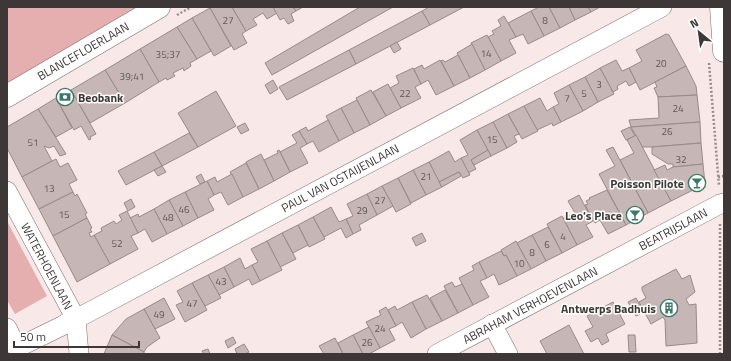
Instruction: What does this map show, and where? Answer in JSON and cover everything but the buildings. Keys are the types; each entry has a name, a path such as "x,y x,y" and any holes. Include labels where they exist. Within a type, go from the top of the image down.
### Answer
{"street":[{"name":"BLANCEFLOERLAAN","path":"7,96 159,7"},
{"name":"PAUL VAN OSTAIJENLAAN","path":"7,328 17,348 76,319 662,7"},
{"path":"716,54 721,7"},
{"name":"WATERHOENLAAN","path":"7,191 76,319"},
{"name":"BEATRIJSLAAN","path":"623,256 722,204"},
{"name":"ABRAHAM VERHOEVENLAAN","path":"437,354 623,256"},
{"path":"76,319 79,354"},
{"path":"492,324 508,354"}],"path":[{"path":"716,54 718,177 722,204 720,249 720,354"},
{"path":"718,177 724,176"}],"shaded area":[{"path":"7,7 138,7 7,83"},
{"path":"7,223 47,296 15,314 7,300"}],"place":[{"name":"Beobank","path":"65,97"},
{"name":"Poisson Pilote","path":"697,183"},
{"name":"Leo's Place","path":"635,215"},
{"name":"Antwerps Badhuis","path":"669,308"}]}
